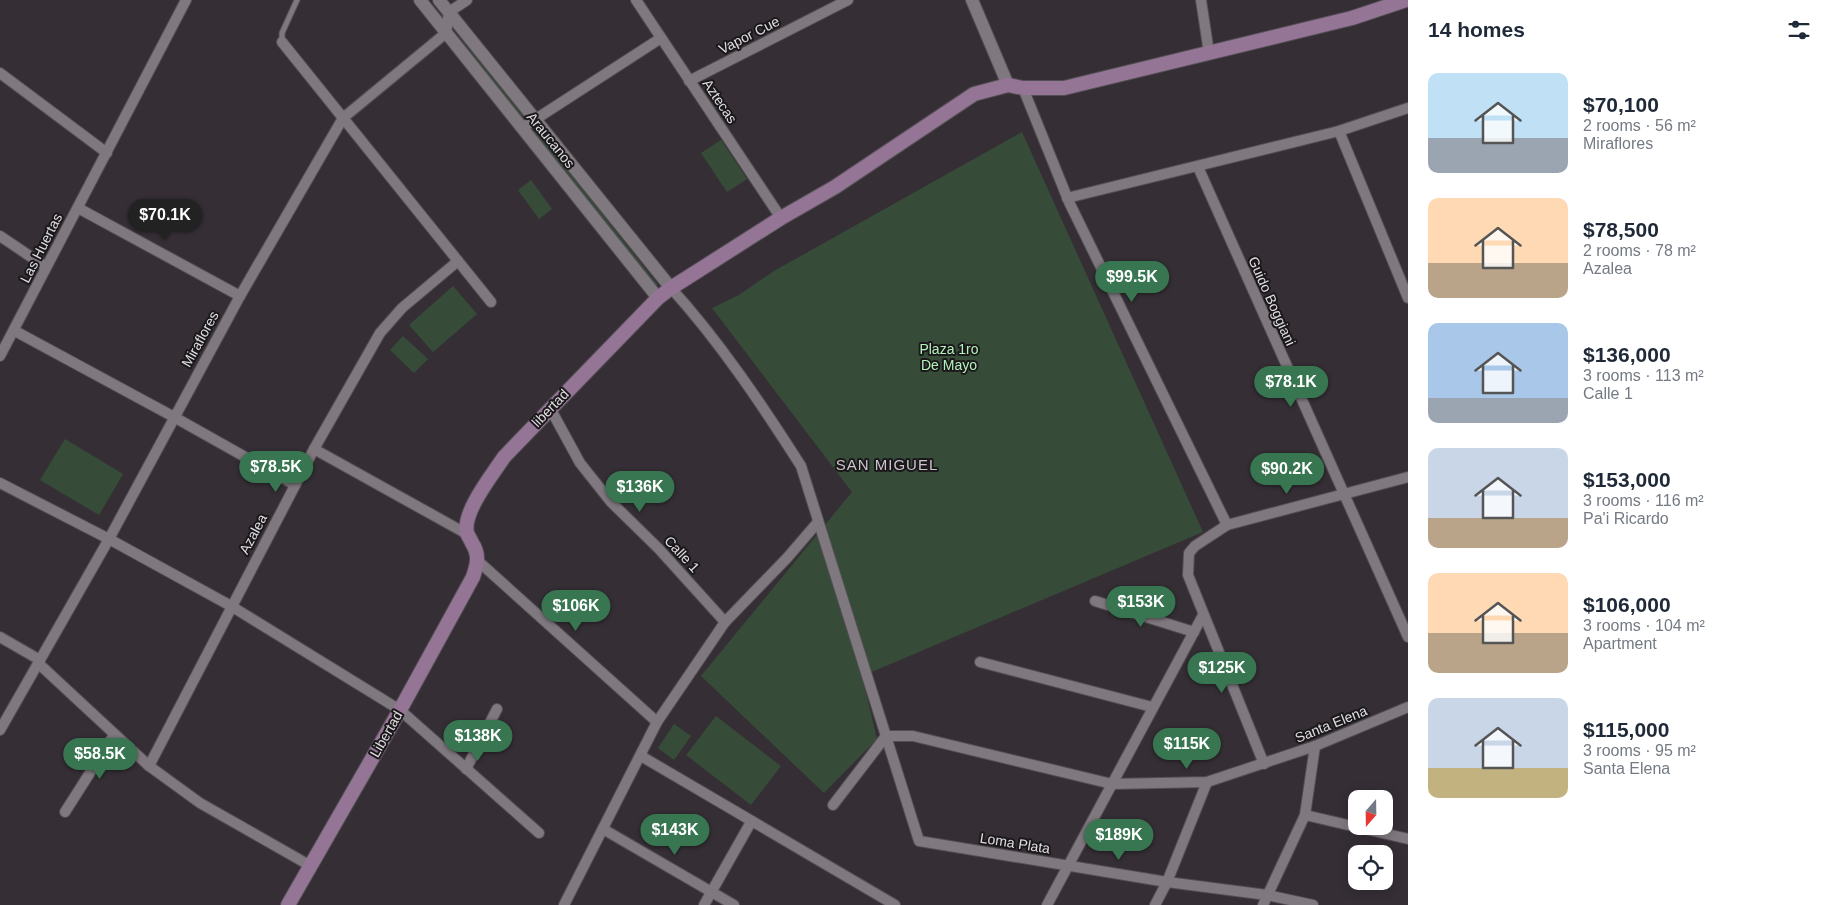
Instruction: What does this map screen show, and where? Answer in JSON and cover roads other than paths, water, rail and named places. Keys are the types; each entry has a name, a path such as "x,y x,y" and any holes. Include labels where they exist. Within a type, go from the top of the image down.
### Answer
{"main road":[{"path":"1008,85 1022,88 1064,88 1352,18 1406,0"},
{"name":"libertad","path":"467,534 466,522 486,484 504,457 658,298 781,218 835,187 974,94 1008,85"},
{"path":"467,534 475,548 478,561"},
{"name":"Libertad","path":"288,905 400,710 473,577 478,561"}],"street":[{"name":"Las Huertas","path":"0,356 15,331 46,267 186,0"},
{"name":"Araucanos","path":"420,0 658,298"},
{"name":"Araucanos","path":"439,0 671,288"},
{"path":"446,33 449,12 467,0"},
{"name":"Aztecas","path":"636,0 781,218"},
{"name":"Vapor Cue","path":"689,81 832,3 848,0"},
{"path":"972,0 1008,85"},
{"path":"1201,0 1209,53"},
{"name":"Miraflores","path":"0,730 109,539 240,296 343,118 446,33"},
{"path":"522,128 533,119 661,38"},
{"path":"282,42 491,302"},
{"path":"0,73 107,153"},
{"path":"1022,88 1067,198 1227,525"},
{"path":"1067,198 1339,131 1408,108"},
{"path":"1339,131 1408,298"},
{"name":"Guido Boggiani","path":"1198,167 1342,493 1408,637"},
{"path":"78,208 240,296"},
{"path":"0,236 46,267"},
{"name":"Azalea","path":"149,766 314,449 380,333 402,308 458,261"},
{"path":"671,288 694,314 801,466 886,736 833,805"},
{"path":"15,331 295,485"},
{"name":"Calle 1","path":"550,408 580,463 611,502 658,548 725,622"},
{"path":"314,449 467,534"},
{"path":"1264,764 1188,575 1189,553 1195,546 1227,525 1408,477"},
{"path":"0,482 231,606 400,710 538,834"},
{"path":"564,905 657,722 725,622 787,558 818,522"},
{"path":"478,561 657,722"},
{"path":"1095,601 1194,632"},
{"path":"1047,905 1203,615"},
{"path":"0,638 39,661 149,766 200,803 310,865"},
{"path":"980,662 1152,707"},
{"name":"Santa Elena","path":"886,736 913,736 1112,784 1207,782 1315,746 1408,707"},
{"path":"466,768 497,709"},
{"path":"64,812 114,734"},
{"name":"Loma Plata","path":"886,736 919,841 1166,882 1267,895 1313,905"},
{"path":"1263,905 1305,815 1315,746"},
{"path":"641,756 895,905"},
{"path":"1155,905 1207,782"},
{"path":"1305,815 1408,839"},
{"path":"704,905 751,822"},
{"path":"603,829 734,905"}],"lane":[{"path":"282,42 282,33 297,0"}],"district":[{"name":"SAN MIGUEL","path":"887,465"}],"park label":[{"name":"Plaza 1ro De Mayo","path":"949,358"}]}
